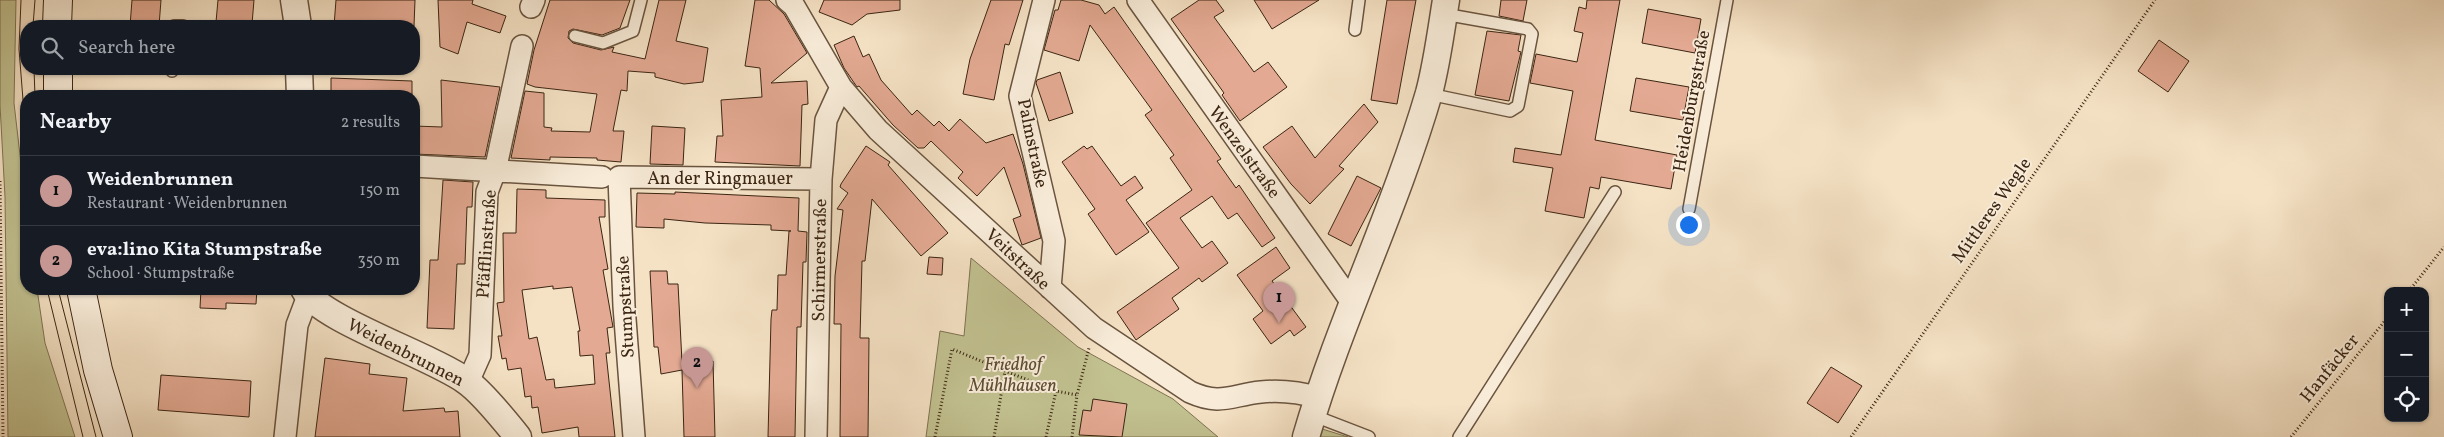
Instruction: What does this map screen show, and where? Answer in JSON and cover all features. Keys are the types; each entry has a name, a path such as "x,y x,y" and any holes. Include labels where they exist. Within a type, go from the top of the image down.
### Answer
{"main road":[{"path":"56,20 58,0"},
{"path":"58,75 58,90"},
{"path":"82,295 98,370 118,437"}],"street":[{"path":"294,0 297,20"},
{"name":"Veitstraße","path":"786,0 794,6 840,87 878,130 1094,328 1190,392 1206,400 1230,399 1260,392 1290,391 1312,417"},
{"name":"Palmstraße","path":"1044,0 1020,96 1054,241 1050,288"},
{"name":"Wenzelstraße","path":"1138,0 1354,304"},
{"path":"1312,417 1398,188 1429,94 1445,7"},
{"name":"Pfäfflinstraße","path":"468,382 480,355 487,192 495,171 522,46"},
{"path":"300,75 300,90"},
{"name":"Schirmerstraße","path":"816,437 821,179 826,120 840,87"},
{"name":"An der Ringmauer","path":"420,166 611,177 821,179"},
{"name":"Stumpstraße","path":"611,177 624,306 634,437"},
{"path":"285,437 297,325 305,295"},
{"name":"Weidenbrunnen","path":"308,295 330,313 443,367 468,382 518,437"}],"lane":[{"path":"575,36 603,42 633,31 641,0"},
{"path":"1355,30 1359,0"},
{"name":"Heidenburgstraße","path":"1689,208 1727,0"},
{"path":"1429,94 1510,112 1518,106 1532,34 1528,29 1445,7"},
{"path":"1459,437 1615,192"},
{"path":"1312,417 1369,437"}],"path":[{"name":"Mittleres Wegle","path":"1851,437 2155,0"},
{"path":"0,181 3,437"},
{"path":"2412,287 2444,247"},
{"name":"Hanfäcker","path":"2291,437 2384,322"},
{"path":"1072,437 1077,395 1094,328"},
{"path":"935,437 952,349 1056,391 1077,395"},
{"path":"994,437 1004,371"},
{"path":"1046,437 1056,391"}],"green space":[{"path":"0,0 16,0 14,103 20,155 20,295 38,295 45,343 75,437 8,437 5,197 0,105"},
{"name":"Friedhof Mühlhausen","path":"971,258 1078,347 1173,399 1218,437 926,437 940,331 964,336"},
{"path":"1319,428 1348,437 1316,437"}],"building":[{"path":"132,0 161,0 159,20 130,20"},
{"path":"218,0 254,0 252,20 216,20"},
{"path":"336,0 415,0 414,20 334,20"},
{"path":"438,0 473,0 472,4 506,16 500,33 467,22 458,54 440,47"},
{"path":"550,0 630,0 620,28 602,35 573,29 569,31 568,38 573,43 601,50 614,47 612,52 645,59 659,0 686,0 676,41 708,48 703,82 684,84 655,77 655,73 628,71 627,91 621,90 613,131 624,131 621,162 597,160 597,158 550,157 550,160 511,158 525,91 544,93 544,127 552,128 551,131 590,132 597,94 535,87 527,84 534,50"},
{"path":"755,0 769,0 784,14 807,53 771,83 807,81 808,104 802,105 800,166 715,162 717,136 723,136 721,100 762,97 760,68 745,66"},
{"path":"824,0 900,0 900,10 867,14 852,25 819,12"},
{"path":"991,0 1023,0 1009,45 1005,44 994,100 963,94 970,59"},
{"path":"1061,0 1081,0 1099,5 1105,14 1114,7 1221,159 1217,161 1236,188 1239,185 1275,238 1262,247 1237,213 1228,219 1212,196 1180,218 1202,248 1212,241 1228,263 1202,282 1199,278 1172,298 1179,309 1136,340 1117,312 1179,268 1146,223 1192,190 1170,158 1174,155 1145,115 1152,110 1090,25 1079,61 1044,50 1055,10 1058,10"},
{"path":"1199,0 1216,0 1224,11 1214,17 1254,72 1268,62 1287,87 1240,121 1222,95 1224,93 1171,19"},
{"path":"1254,0 1319,0 1272,29"},
{"path":"1387,0 1416,0 1397,104 1371,100"},
{"path":"1501,0 1527,0 1523,21 1499,16"},
{"path":"1587,0 1620,0 1595,140 1677,155 1671,189 1601,177 1599,189 1590,187 1584,218 1545,211 1553,168 1513,162 1515,148 1561,155 1573,91 1530,83 1536,54 1577,62 1583,33 1574,31 1579,7 1586,9"},
{"path":"1648,9 1701,19 1695,53 1642,43"},
{"path":"1487,31 1521,35 1518,51 1521,52 1509,101 1475,95"},
{"path":"854,36 863,57 869,54 881,80 912,115 917,110 934,126 939,121 949,131 960,119 986,143 1013,134 1023,164 1041,238 1022,245 1013,219 1021,216 1004,167 977,196 958,178 963,172 931,141 924,148 918,148 893,125 859,86 857,87 844,68 834,45"},
{"path":"2159,40 2189,61 2168,92 2138,71"},
{"path":"1060,72 1073,113 1049,121 1036,83 1037,80"},
{"path":"331,78 412,81 412,90 331,90"},
{"path":"1636,78 1689,87 1683,120 1630,111"},
{"path":"441,80 500,87 485,157 420,154 420,126 442,127"},
{"path":"1364,104 1378,122 1339,166 1344,169 1310,204 1291,184 1263,147 1292,126 1315,158"},
{"path":"652,126 685,128 683,165 650,164"},
{"path":"866,146 890,162 888,165 948,233 921,256 872,199 865,261 862,261 860,338 869,338 868,437 840,437 841,324 834,324 835,276 843,210 837,209 848,193 840,187 841,184"},
{"path":"1084,146 1087,149 1092,146 1121,186 1135,176 1143,188 1126,200 1149,232 1116,255 1088,214 1095,209 1062,162"},
{"path":"1357,176 1381,188 1351,246 1328,234"},
{"path":"443,180 473,182 472,207 467,207 465,264 457,264 454,329 427,328 430,260 438,260"},
{"path":"517,189 546,190 546,198 605,200 605,217 599,217 608,269 603,270 613,327 607,328 610,353 606,353 615,437 579,437 578,427 542,433 538,407 532,408 531,396 525,397 521,368 508,370 506,358 502,359 498,336 502,336 497,303 504,302 503,233 516,233","holes":["553,286 553,289 572,287 580,331 578,331 580,356 593,355 595,384 555,388 554,379 546,380 537,337 529,339 522,290"]},
{"path":"675,192 799,198 798,231 807,232 806,262 803,262 801,327 797,327 795,437 768,437 772,310 777,310 778,275 786,275 789,231 791,231 771,230 771,225 705,223 664,219 664,228 636,227 637,193 675,194"},
{"path":"1276,247 1290,268 1272,281 1306,327 1294,336 1290,330 1271,344 1253,319 1263,311 1237,275"},
{"path":"929,257 943,258 942,275 927,274"},
{"path":"650,271 667,271 668,284 678,284 682,362 713,361 715,437 684,437 682,370 661,374 658,347 654,347"},
{"path":"201,295 257,295 256,304 226,303 226,309 200,308"},
{"path":"325,358 370,364 369,374 407,378 403,411 444,408 445,412 458,411 460,437 315,437"},
{"path":"1831,367 1862,386 1838,423 1807,403"},
{"path":"161,375 251,381 249,417 158,410"},
{"path":"1093,399 1127,404 1122,437 1079,435 1083,410 1091,411"}],"tram line":[{"path":"20,20 21,0"},
{"path":"33,20 35,0"},
{"path":"20,24 20,62"},
{"path":"21,75 22,90"},
{"path":"34,75 35,90"},
{"path":"48,295 83,437"},
{"path":"60,295 96,437"}],"place":[{"name":"Weidenbrunnen","path":"1279,323"},
{"name":"eva:lino Kita Stumpstraße","path":"697,388"}]}
